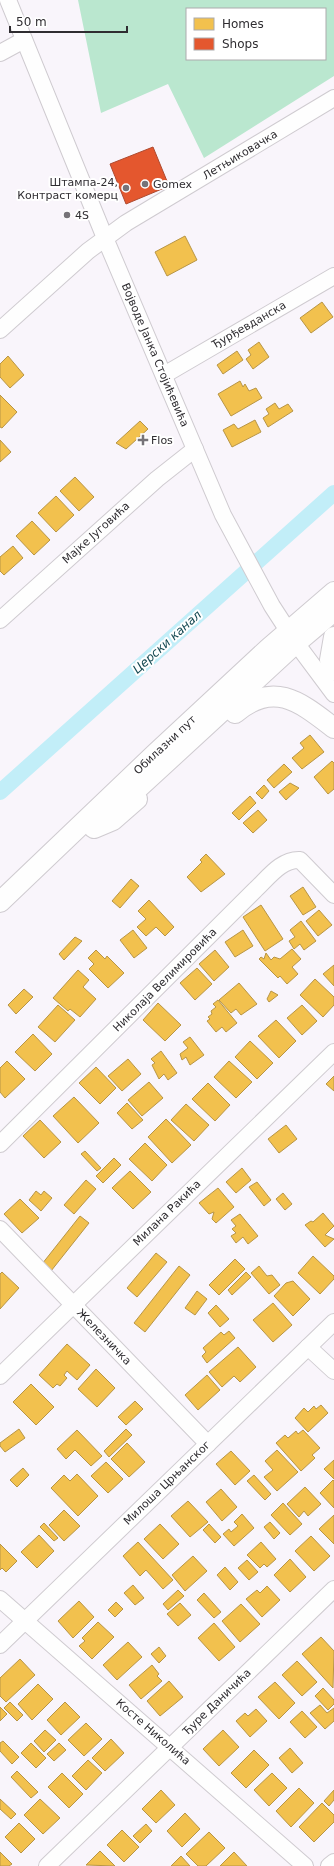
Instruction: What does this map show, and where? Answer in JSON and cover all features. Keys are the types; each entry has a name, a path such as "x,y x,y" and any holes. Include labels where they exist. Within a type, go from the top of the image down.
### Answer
{"main road":[{"name":"Обилазни пут","path":"0,911 94,828 292,638 334,592"},
{"name":"Обилазни пут","path":"0,902 149,759 292,638 334,611"},
{"path":"334,637 330,660 334,670"},
{"path":"94,828 113,820 250,701 268,697 288,698 302,705 334,728"}],"street":[{"name":"Војводе Јанка Стојићевића","path":"8,0 105,238 223,515 260,587 292,638 334,694"},
{"path":"0,53 24,40"},
{"name":"Летњиковачка","path":"0,330 88,251 105,238 334,98"},
{"name":"Ђурђевданска","path":"164,375 334,276"},
{"name":"Мајке Југовића","path":"0,620 157,479 195,449"},
{"name":"Николаја Велимировића","path":"0,1144 255,890 284,863 291,860 300,860 307,865 334,895"},
{"name":"Милана Ракића","path":"0,1376 334,1052"},
{"name":"Железничка","path":"0,1229 208,1444"},
{"name":"Милоша Црњанског","path":"0,1644 334,1322"},
{"path":"308,1347 334,1372"},
{"name":"Ђуре Даничића","path":"47,1866 334,1589"},
{"name":"Косте Николића","path":"0,1599 305,1866"},
{"path":"329,1866 334,1862"}],"green space":[{"path":"78,0 334,0 334,76 204,158 168,84 101,113"}],"building: Homes":[{"path":"185,236 197,260 167,276 155,252"},
{"path":"322,302 333,317 311,333 300,318"},
{"path":"259,342 269,357 253,369 246,359 251,355 248,350"},
{"path":"237,351 243,360 223,374 217,365"},
{"path":"8,356 24,375 10,388 0,377 0,364"},
{"path":"240,381 243,387 245,384 249,391 256,388 262,398 231,416 218,394"},
{"path":"0,395 17,412 2,428 0,427"},
{"path":"275,403 279,409 288,404 293,411 268,427 263,418 269,414 266,409"},
{"path":"255,420 261,432 232,447 223,430 234,424 238,429"},
{"path":"140,421 148,429 126,449 116,443"},
{"path":"0,440 11,452 0,462"},
{"path":"75,477 94,497 79,511 60,491"},
{"path":"56,496 74,515 56,532 38,513"},
{"path":"32,521 50,540 34,555 16,536"},
{"path":"13,546 23,558 4,575 0,571 0,557"},
{"path":"310,735 324,752 302,769 292,758 304,748 300,743"},
{"path":"332,761 334,763 334,789 328,794 314,777"},
{"path":"284,764 292,772 274,788 267,780"},
{"path":"290,783 299,788 286,800 279,792"},
{"path":"264,785 269,791 262,799 256,793"},
{"path":"250,796 256,803 239,820 232,813"},
{"path":"258,810 267,820 253,833 243,823"},
{"path":"206,854 225,874 201,892 187,877 202,862 200,860"},
{"path":"131,879 139,886 120,908 112,901"},
{"path":"303,887 316,907 303,915 290,896"},
{"path":"149,900 174,927 165,936 156,927 146,936 137,927 146,919 138,911"},
{"path":"261,905 283,939 265,951 243,917"},
{"path":"319,910 332,925 318,936 306,921"},
{"path":"301,921 316,941 304,950 300,944 294,949 289,941 295,937 290,930"},
{"path":"133,930 147,948 134,958 120,940"},
{"path":"243,930 253,946 235,957 225,942"},
{"path":"75,937 82,941 64,960 59,954"},
{"path":"292,949 301,959 292,967 298,974 287,984 280,976 278,978 259,959 261,957 264,959 266,953 271,960 274,957 280,959"},
{"path":"96,950 105,959 107,956 124,973 108,988 89,969 94,964 88,958"},
{"path":"215,950 229,967 214,981 199,964"},
{"path":"334,965 334,986 323,974"},
{"path":"197,968 212,984 195,1000 180,983"},
{"path":"78,970 89,980 83,987 96,999 80,1017 70,1009 68,1011 53,998"},
{"path":"315,979 334,997 334,1005 323,1017 300,995"},
{"path":"239,983 257,1004 241,1015 236,1009 231,1013 219,1000"},
{"path":"24,989 33,997 16,1014 8,1005"},
{"path":"271,991 278,995 269,1002 267,999"},
{"path":"218,1000 237,1023 226,1032 222,1027 216,1032 207,1021 210,1019 208,1017 212,1014 211,1011 216,1007 213,1004"},
{"path":"158,1003 181,1025 165,1041 143,1020"},
{"path":"58,1005 75,1020 55,1042 38,1027"},
{"path":"302,1005 317,1021 302,1035 287,1018"},
{"path":"276,1020 296,1041 279,1058 258,1036"},
{"path":"33,1034 52,1054 35,1071 15,1052"},
{"path":"190,1037 204,1055 190,1065 186,1057 182,1060 180,1054 188,1048 183,1042"},
{"path":"250,1041 273,1063 257,1079 235,1057"},
{"path":"161,1051 177,1073 168,1080 164,1074 159,1079 152,1065 155,1063 151,1059"},
{"path":"128,1059 141,1074 122,1091 108,1076"},
{"path":"7,1061 25,1079 5,1098 0,1092 0,1068"},
{"path":"229,1061 252,1082 236,1098 214,1077"},
{"path":"96,1067 116,1088 100,1104 79,1083"},
{"path":"334,1076 334,1091 326,1084"},
{"path":"149,1082 163,1098 142,1116 128,1100"},
{"path":"208,1083 230,1105 215,1121 192,1099"},
{"path":"74,1097 99,1123 78,1143 53,1116"},
{"path":"127,1103 143,1120 132,1129 117,1113"},
{"path":"186,1104 209,1125 194,1141 171,1120"},
{"path":"166,1119 191,1145 172,1163 148,1137"},
{"path":"40,1120 61,1142 44,1158 23,1136"},
{"path":"286,1125 297,1139 279,1153 268,1139"},
{"path":"145,1143 167,1165 152,1181 129,1159"},
{"path":"85,1151 101,1168 97,1171 81,1154"},
{"path":"114,1158 121,1165 103,1183 96,1176"},
{"path":"242,1168 251,1180 236,1193 226,1182"},
{"path":"130,1171 151,1192 133,1209 112,1188"},
{"path":"86,1180 96,1189 74,1214 64,1205"},
{"path":"257,1182 271,1200 264,1206 249,1187"},
{"path":"218,1188 234,1207 216,1223 212,1219 214,1212 209,1214 199,1203"},
{"path":"36,1191 41,1195 44,1191 52,1198 41,1211 29,1200"},
{"path":"283,1193 292,1204 285,1210 276,1199"},
{"path":"20,1199 39,1218 22,1233 4,1214"},
{"path":"323,1213 334,1226 325,1235 334,1239 325,1247 305,1225 311,1221 313,1222"},
{"path":"240,1214 258,1236 248,1244 243,1237 236,1243 231,1236 236,1233 232,1229 236,1226 231,1220"},
{"path":"80,1216 89,1223 51,1271 42,1264"},
{"path":"156,1253 167,1262 137,1297 127,1288"},
{"path":"313,1256 334,1276 334,1279 320,1294 298,1273"},
{"path":"235,1259 245,1269 219,1295 209,1285"},
{"path":"179,1266 190,1275 145,1332 134,1323"},
{"path":"259,1266 267,1276 272,1275 280,1285 269,1294 251,1273"},
{"path":"2,1272 19,1288 0,1309 0,1274"},
{"path":"246,1272 251,1277 232,1295 228,1290"},
{"path":"293,1281 310,1299 293,1316 274,1296 286,1283"},
{"path":"197,1291 207,1299 195,1315 185,1308"},
{"path":"273,1303 292,1325 273,1342 253,1320"},
{"path":"216,1305 229,1319 220,1327 208,1313"},
{"path":"229,1331 235,1338 207,1363 202,1356 206,1352 203,1348 221,1332 224,1335"},
{"path":"67,1344 90,1365 77,1380 67,1371 64,1375 67,1378 60,1386 57,1384 53,1388 39,1375"},
{"path":"238,1347 256,1367 240,1382 234,1376 222,1387 209,1372"},
{"path":"96,1369 115,1388 97,1407 78,1389"},
{"path":"207,1375 220,1390 198,1410 185,1395"},
{"path":"31,1384 54,1407 36,1425 13,1402"},
{"path":"135,1401 143,1409 126,1425 118,1417"},
{"path":"321,1405 328,1413 308,1432 295,1418 304,1408 308,1412 314,1406 316,1409"},
{"path":"19,1429 25,1438 5,1452 0,1446 0,1443"},
{"path":"126,1429 132,1435 109,1457 104,1451"},
{"path":"77,1430 102,1456 91,1466 75,1450 66,1459 57,1449"},
{"path":"303,1430 320,1448 312,1455 315,1458 301,1471 276,1443 285,1435 288,1438 296,1431 298,1434"},
{"path":"127,1443 145,1462 129,1477 111,1459"},
{"path":"277,1450 298,1472 277,1491 264,1477 273,1470 265,1461"},
{"path":"231,1451 250,1471 235,1485 216,1464"},
{"path":"334,1460 334,1479 324,1469"},
{"path":"106,1462 123,1479 108,1493 91,1476"},
{"path":"23,1468 29,1475 17,1487 10,1480"},
{"path":"77,1474 98,1496 78,1516 51,1488 64,1475 70,1481"},
{"path":"254,1475 271,1494 265,1500 247,1481"},
{"path":"333,1480 334,1481 334,1508 320,1493"},
{"path":"305,1487 321,1504 308,1516 304,1511 299,1517 287,1504"},
{"path":"221,1489 237,1507 222,1521 206,1502"},
{"path":"188,1501 208,1522 190,1537 171,1516"},
{"path":"283,1503 302,1524 290,1535 271,1515"},
{"path":"64,1510 80,1526 64,1541 49,1525"},
{"path":"242,1514 254,1528 234,1546 223,1534 229,1529 231,1532 238,1526 234,1522"},
{"path":"334,1515 334,1544 319,1529"},
{"path":"270,1522 280,1533 274,1539 264,1527"},
{"path":"44,1523 58,1538 54,1541 40,1527"},
{"path":"160,1524 179,1544 163,1559 144,1539"},
{"path":"209,1524 221,1537 215,1543 203,1530"},
{"path":"39,1535 54,1551 37,1568 21,1552"},
{"path":"311,1536 330,1556 314,1571 295,1551"},
{"path":"138,1542 173,1580 163,1589 146,1570 140,1576 123,1556"},
{"path":"261,1542 276,1559 267,1567 264,1564 260,1568 247,1555"},
{"path":"0,1544 17,1561 6,1572 2,1568 0,1570"},
{"path":"193,1556 207,1571 185,1591 172,1575"},
{"path":"290,1559 306,1577 290,1592 274,1575"},
{"path":"247,1560 258,1572 249,1580 238,1568"},
{"path":"225,1567 238,1582 230,1590 217,1575"},
{"path":"133,1585 144,1598 135,1605 124,1593"},
{"path":"267,1586 280,1600 262,1617 246,1599 257,1590 260,1593"},
{"path":"178,1590 184,1596 168,1610 163,1604"},
{"path":"204,1593 221,1612 214,1618 197,1600"},
{"path":"79,1601 94,1617 73,1638 58,1621"},
{"path":"116,1602 123,1609 115,1617 108,1610"},
{"path":"180,1603 191,1615 178,1626 167,1614"},
{"path":"241,1604 260,1624 240,1642 222,1621"},
{"path":"98,1622 114,1637 92,1659 79,1646 85,1641 82,1638"},
{"path":"214,1623 235,1647 219,1661 198,1638"},
{"path":"321,1637 334,1651 333,1688 302,1654"},
{"path":"128,1642 142,1657 117,1680 103,1665"},
{"path":"159,1647 166,1656 159,1663 151,1654"},
{"path":"20,1659 35,1675 6,1702 0,1696 0,1678"},
{"path":"297,1661 317,1682 302,1696 282,1675"},
{"path":"152,1665 159,1674 157,1676 162,1681 141,1699 129,1685"},
{"path":"169,1681 183,1697 160,1716 147,1701"},
{"path":"275,1682 295,1703 279,1719 258,1697"},
{"path":"38,1684 53,1699 32,1720 18,1704"},
{"path":"323,1688 334,1700 334,1704 328,1710 315,1696"},
{"path":"10,1702 23,1715 17,1721 4,1708"},
{"path":"65,1702 80,1717 61,1735 47,1720"},
{"path":"320,1705 327,1713 334,1708 334,1721 325,1729 310,1713"},
{"path":"0,1707 7,1714 0,1721"},
{"path":"256,1709 267,1721 250,1737 236,1721 245,1713 248,1716"},
{"path":"302,1711 317,1727 305,1738 290,1722"},
{"path":"86,1723 102,1739 84,1756 68,1740"},
{"path":"45,1730 56,1740 44,1752 34,1741"},
{"path":"223,1730 239,1747 219,1766 203,1749"},
{"path":"111,1739 124,1753 105,1771 92,1758"},
{"path":"3,1741 19,1757 12,1764 0,1751 0,1743"},
{"path":"31,1743 46,1758 36,1768 21,1753"},
{"path":"59,1743 66,1750 54,1761 47,1754"},
{"path":"290,1748 303,1763 292,1773 279,1758"},
{"path":"254,1750 269,1765 246,1788 231,1773"},
{"path":"88,1760 102,1773 86,1790 72,1776"},
{"path":"17,1771 38,1792 31,1798 11,1777"},
{"path":"62,1773 83,1794 69,1808 48,1787"},
{"path":"272,1773 287,1788 269,1806 254,1790"},
{"path":"299,1788 314,1803 291,1827 276,1811"},
{"path":"161,1790 175,1805 156,1823 142,1809"},
{"path":"334,1790 334,1800 329,1806 324,1801"},
{"path":"0,1799 16,1814 11,1819 0,1809"},
{"path":"40,1799 60,1818 43,1834 24,1815"},
{"path":"322,1803 334,1815 334,1822 314,1842 299,1827"},
{"path":"185,1813 200,1829 182,1847 167,1831"},
{"path":"19,1823 35,1839 21,1853 5,1837"},
{"path":"146,1824 152,1831 140,1843 133,1836"},
{"path":"122,1830 139,1847 124,1862 107,1845"},
{"path":"209,1832 225,1848 206,1866 198,1866 186,1854"},
{"path":"100,1851 115,1866 86,1865"},
{"path":"0,1852 12,1864 9,1866 0,1866"},
{"path":"234,1852 247,1866 220,1866"},
{"path":"181,1856 190,1866 171,1866"}],"building: Shops":[{"path":"153,147 169,186 126,204 110,164"}],"waterway":[{"name":"Церски канал","path":"0,792 334,493"}],"place":[{"name":"Gomex","path":"145,184"},
{"name":"Штампа-24, Контраст комерц","path":"126,188"},
{"name":"4S","path":"67,215"},
{"name":"Flos","path":"143,440"}]}
